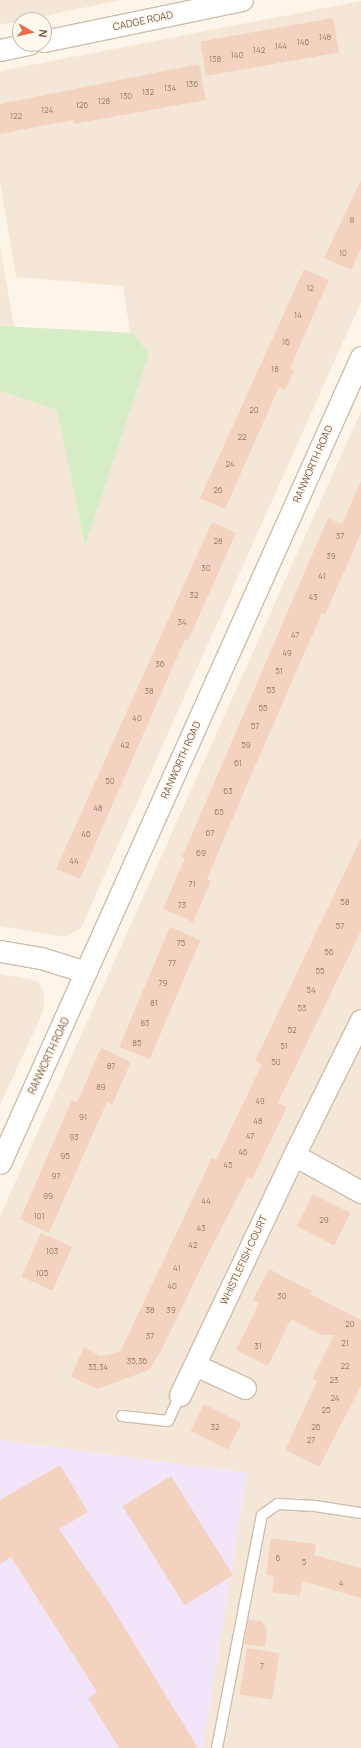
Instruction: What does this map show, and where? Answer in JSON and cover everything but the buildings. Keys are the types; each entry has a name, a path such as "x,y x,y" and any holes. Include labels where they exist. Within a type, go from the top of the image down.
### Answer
{"street":[{"name":"CADGE ROAD","path":"52,39 242,0"},
{"path":"0,50 12,48"},
{"name":"RANWORTH ROAD","path":"0,1163 361,357"},
{"path":"0,951 41,958 86,972"},
{"name":"WHISTLEFISH COURT","path":"180,1395 294,1155 361,1020"},
{"path":"294,1155 361,1192"},
{"path":"195,1365 245,1388"}],"lane":[{"path":"122,1416 168,1421 180,1395"},
{"path":"217,1748 262,1515 278,1504 315,1506 361,1513"}],"shaded area":[{"path":"0,0 121,0 52,14 52,12 12,12 12,23 0,25"},
{"path":"361,1 361,302 81,928 65,937 0,926 0,245 14,327 130,333 123,286 16,277 0,182 0,71"},
{"path":"361,411 361,1748 203,1748 247,1473 0,1440 0,1216"},
{"path":"0,974 38,981 44,993 44,1002 43,1012 0,1105"},
{"path":"0,1440 247,1473 203,1748 0,1748"}],"green space":[{"path":"0,326 133,333 149,354 85,546 57,410 0,391"}]}
